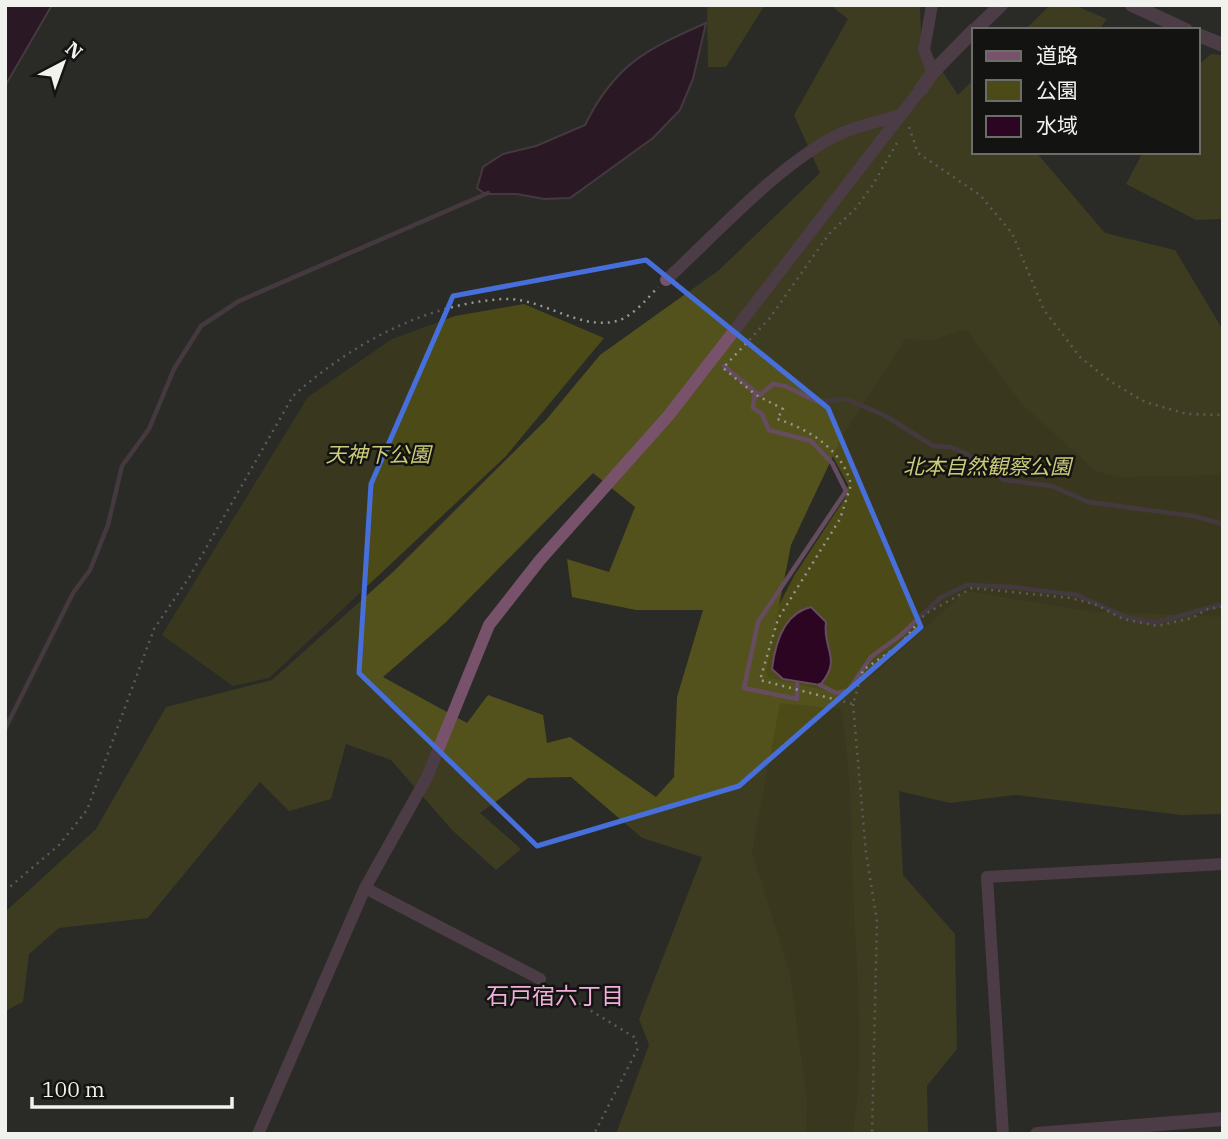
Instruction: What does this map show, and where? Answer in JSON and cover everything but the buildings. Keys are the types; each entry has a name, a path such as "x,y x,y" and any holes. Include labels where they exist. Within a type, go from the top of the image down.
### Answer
{"street":[{"path":"932,5 924,50 933,72"},
{"path":"976,28 1001,5"},
{"path":"1132,5 1182,28"},
{"path":"258,1134 365,888 427,777 489,625 540,560 669,415 933,72 972,32"},
{"path":"1200,36 1223,45"},
{"path":"666,280 776,180 811,153 834,137 901,115"},
{"path":"1003,1134 987,877 1223,863"},
{"path":"365,888 540,979"},
{"path":"1037,1134 1223,1119"}],"path":[{"path":"902,131 908,118 911,138 918,153 980,195 1012,233 1044,310 1080,356 1110,381 1145,402 1187,414 1223,415"},
{"path":"853,704 760,680 778,619 827,542 849,498 849,476 831,449 817,436 777,419 783,409 756,395 723,368 769,318 830,234 864,197 897,143"},
{"path":"5,891 59,845 87,810 154,629 190,576 293,396 318,374 379,335 424,316 466,305 525,299 595,323 620,320 666,280"},
{"path":"872,1134 877,921 866,853 853,704 863,670 900,645 925,614 972,588 1071,598 1097,605 1123,619 1157,626 1223,607"},
{"path":"540,979 634,1037 638,1048 594,1134"}],"highlighted area":[{"path":"646,260 828,408 921,627 739,786 537,846 359,673 371,484 453,296"}],"green space":[{"name":"北本自然観察公園","path":"936,174 1223,422 1223,627 868,692 898,1134 759,1134 728,893 763,636 794,576 845,498 848,485 833,457 816,439"},
{"name":"天神下公園","path":"524,304 604,338 505,457 269,678 233,686 162,635 308,397 392,339 455,316"}],"shaded area":[{"path":"707,5 765,5 726,67 708,67"},
{"path":"830,5 920,5 921,39 958,95 972,81 972,154 1038,154 1105,233 1175,250 1223,330 1223,475 1123,477 1097,472 1022,404 966,329 932,340 905,339 842,437 791,545 766,672 771,683 770,678 846,695 877,672 965,591 1085,611 1223,617 1223,814 1181,815 1015,795 950,803 899,791 903,875 955,934 957,1049 927,1086 928,1134 853,1134 859,1077 859,1020 849,782 841,709 780,703 752,852 790,974 807,1101 806,1134 616,1134 649,1045 639,1019 702,857 642,838 571,777 528,778 480,813 521,849 496,870 452,830 391,760 346,744 331,799 289,811 260,782 148,918 59,928 29,954 23,1002 5,1011 5,912 96,829 166,707 272,680 393,572 546,420 600,355 719,270 820,173 794,115 848,19","holes":["593,473 635,507 609,572 567,559 572,597 636,610 703,610 677,697 674,777 656,797 570,737 547,743 543,715 488,695 467,723 383,677 445,623"]},
{"path":"1050,5 1074,5 1107,19 1100,28 1027,28"},
{"path":"1211,54 1223,55 1223,219 1196,220 1126,184 1142,154 1200,154 1200,63"}],"water":[{"path":"5,5 52,5 5,86"},
{"path":"706,23 693,79 680,110 653,138 570,198 544,199 517,194 485,194 477,188 483,167 503,154 536,146 585,125 608,87 635,61 666,41"},
{"path":"811,607 826,622 831,661 827,676 820,685 783,679 772,669 782,631 794,616"}],"waterway":[{"path":"5,729 73,593 90,570 108,525 122,466 149,429 174,369 201,326 239,301 488,193"},
{"path":"724,366 755,392 753,408 762,414 769,430 811,441 832,463 846,491 758,622 744,688 797,699 797,684"},
{"path":"755,392 760,395 773,384 785,386 818,402 845,399 886,416 933,446 951,447 965,453 1004,480 1052,486 1088,502 1193,516 1223,524"},
{"path":"820,685 836,693 848,691 871,657 901,635 940,598 967,585 1077,595 1126,617 1154,623 1223,604"}],"district":[{"name":"石戸宿六丁目","path":"555,996"}]}
